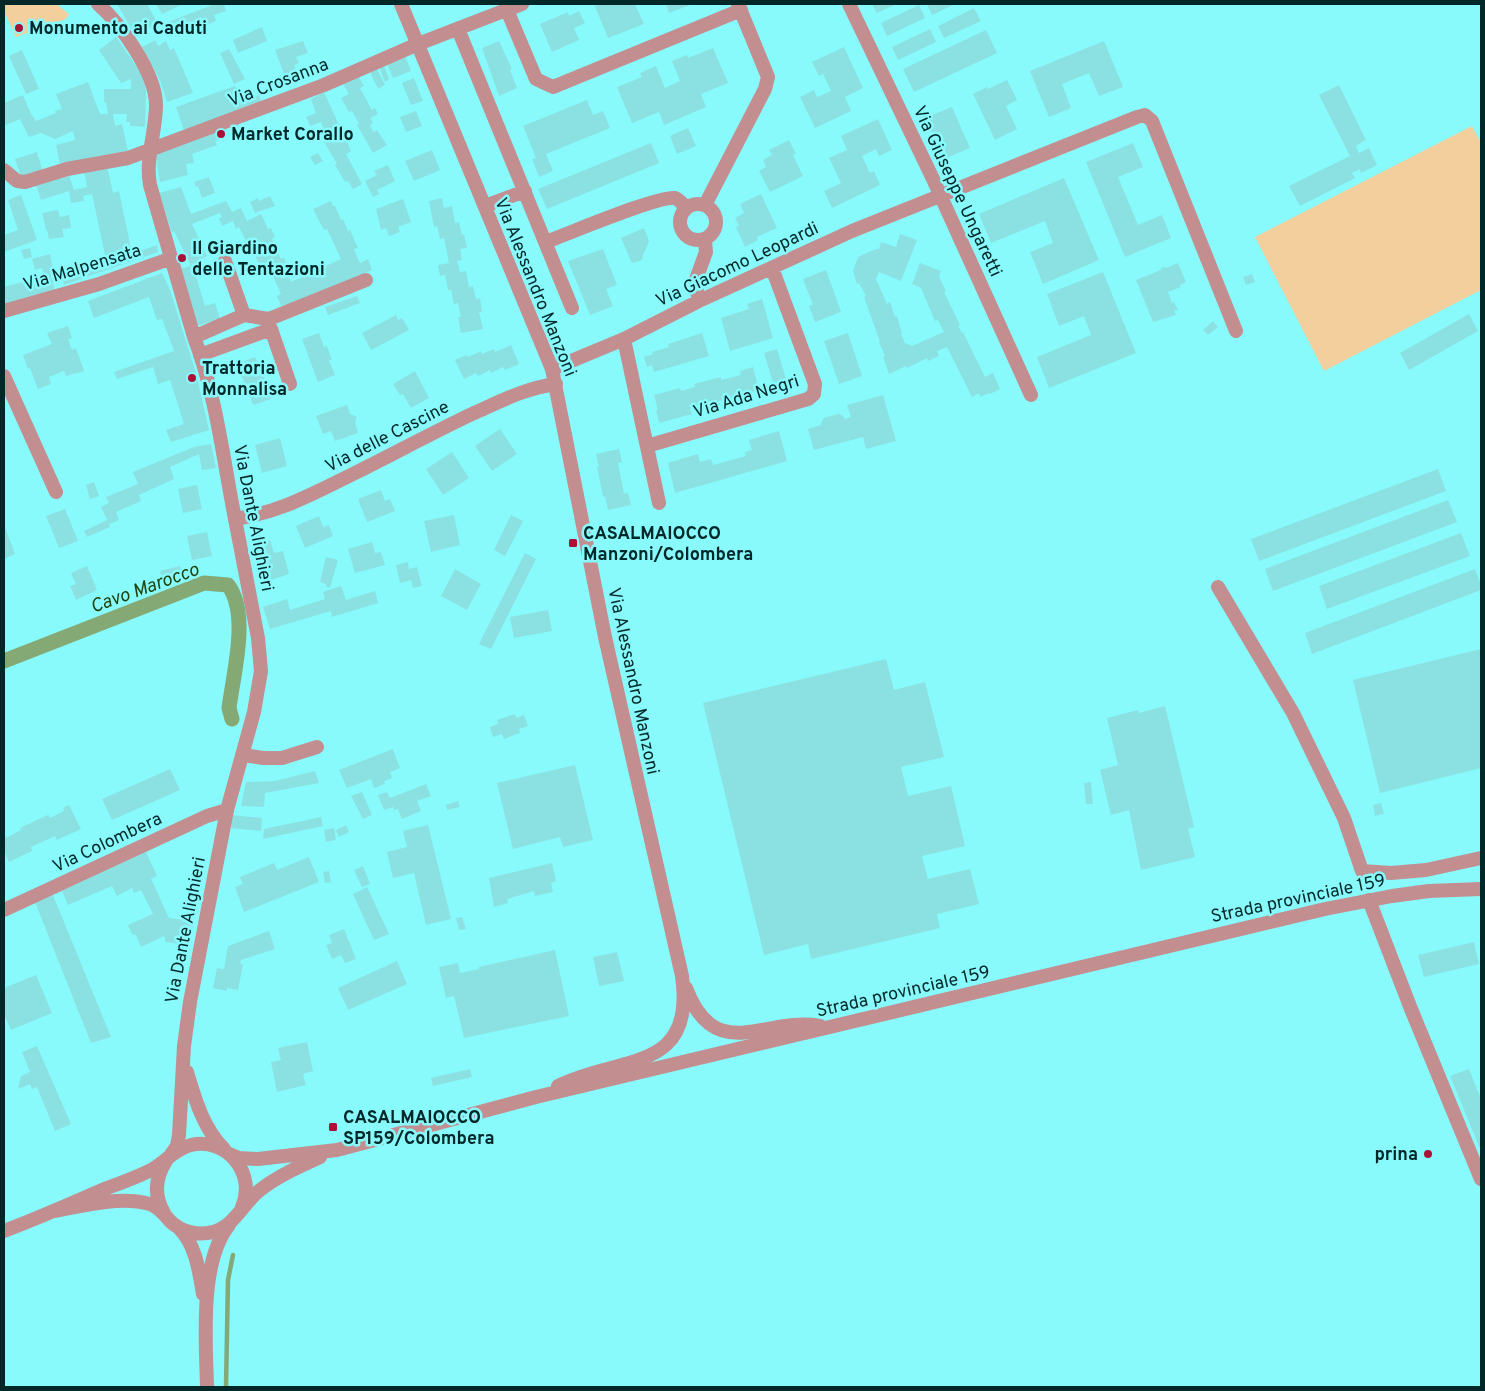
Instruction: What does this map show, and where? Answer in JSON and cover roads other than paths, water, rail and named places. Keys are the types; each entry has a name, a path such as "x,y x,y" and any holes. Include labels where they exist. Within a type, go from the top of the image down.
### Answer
{"street":[{"name":"Via Dante Alighieri","path":"98,4 128,40 151,82 156,106 148,172 150,185 215,413 260,655 261,671 258,695 227,810 189,1009 184,1046 180,1135 177,1146 169,1157"},
{"name":"Via Alessandro Manzoni","path":"401,4 552,369 604,637 682,976"},
{"name":"Via Crosanna","path":"4,170 17,181 25,182 74,167 128,158 316,88 418,44 522,4"},
{"name":"Via Giuseppe Ungaretti","path":"849,4 1032,395"},
{"path":"507,10 536,79 553,87 739,7 768,77 765,89 704,205"},
{"path":"458,29 572,308"},
{"name":"Via Giacomo Leopardi","path":"552,369 624,339 852,231 1136,117 1146,115 1152,121 1236,331"},
{"path":"485,206 525,191"},
{"path":"546,242 653,202 674,198 682,202 686,208"},
{"path":"695,204 704,205 712,210 716,218 716,226 712,234 705,240 695,241 686,236 680,228 680,217 686,208 695,204"},
{"path":"699,302 694,282 706,252 705,240"},
{"name":"Via Malpensata","path":"4,311 100,284 172,258"},
{"path":"225,261 244,315"},
{"name":"Via Ada Negri","path":"647,446 808,399 814,394 815,384 772,268"},
{"path":"194,337 244,315 269,319 366,280"},
{"path":"200,355 271,329 290,384"},
{"path":"624,339 659,503"},
{"path":"4,376 56,492"},
{"name":"Via delle Cascine","path":"235,519 282,508 516,394 541,386 556,384"},
{"path":"1218,587 1293,713 1344,818 1362,871 1391,873 1426,870 1481,858"},
{"path":"243,755 282,758 317,747"},
{"name":"Via Colombera","path":"4,910 207,816 227,810"},
{"name":"Strada provinciale 159","path":"55,1211 103,1203 132,1202 157,1207 171,1221 188,1232 205,1233 220,1230 235,1217 251,1198 274,1181 308,1162 337,1150 536,1097 1369,900 1429,891 1481,889"},
{"path":"1369,900 1481,1179"},
{"path":"682,976 698,1012 721,1030 747,1034 798,1024 828,1028"},
{"path":"536,1097 578,1076 638,1061 657,1053 670,1039 680,1023 684,1002 682,976"},
{"name":"Via Dante Alighieri","path":"184,1059 202,1116 213,1137 228,1153"},
{"name":"Strada provinciale 159","path":"4,1231 143,1174 158,1167 185,1147 198,1144 214,1146 239,1158 258,1159 337,1150"},
{"path":"205,1312 209,1281 221,1238 246,1196 245,1179 240,1166 228,1153"},
{"path":"169,1157 160,1172 156,1188 159,1204 171,1221 188,1239 194,1252 205,1312 207,1387"}],"waterway":[{"name":"Cavo Marocco","path":"4,661 204,583 228,585 235,597 239,628 229,708 232,719"},
{"path":"226,1387 228,1280 233,1255"}],"place":[{"name":"Monumento ai Caduti","path":"19,28"},
{"name":"Market Corallo","path":"221,134"},
{"name":"Il Giardino delle Tentazioni","path":"182,258"},
{"name":"Trattoria Monnalisa","path":"192,378"},
{"name":"CASALMAIOCCO Manzoni/Colombera","path":"573,543"},
{"name":"CASALMAIOCCO SP159/Colombera","path":"333,1127"},
{"name":"prina","path":"1428,1154"}]}
